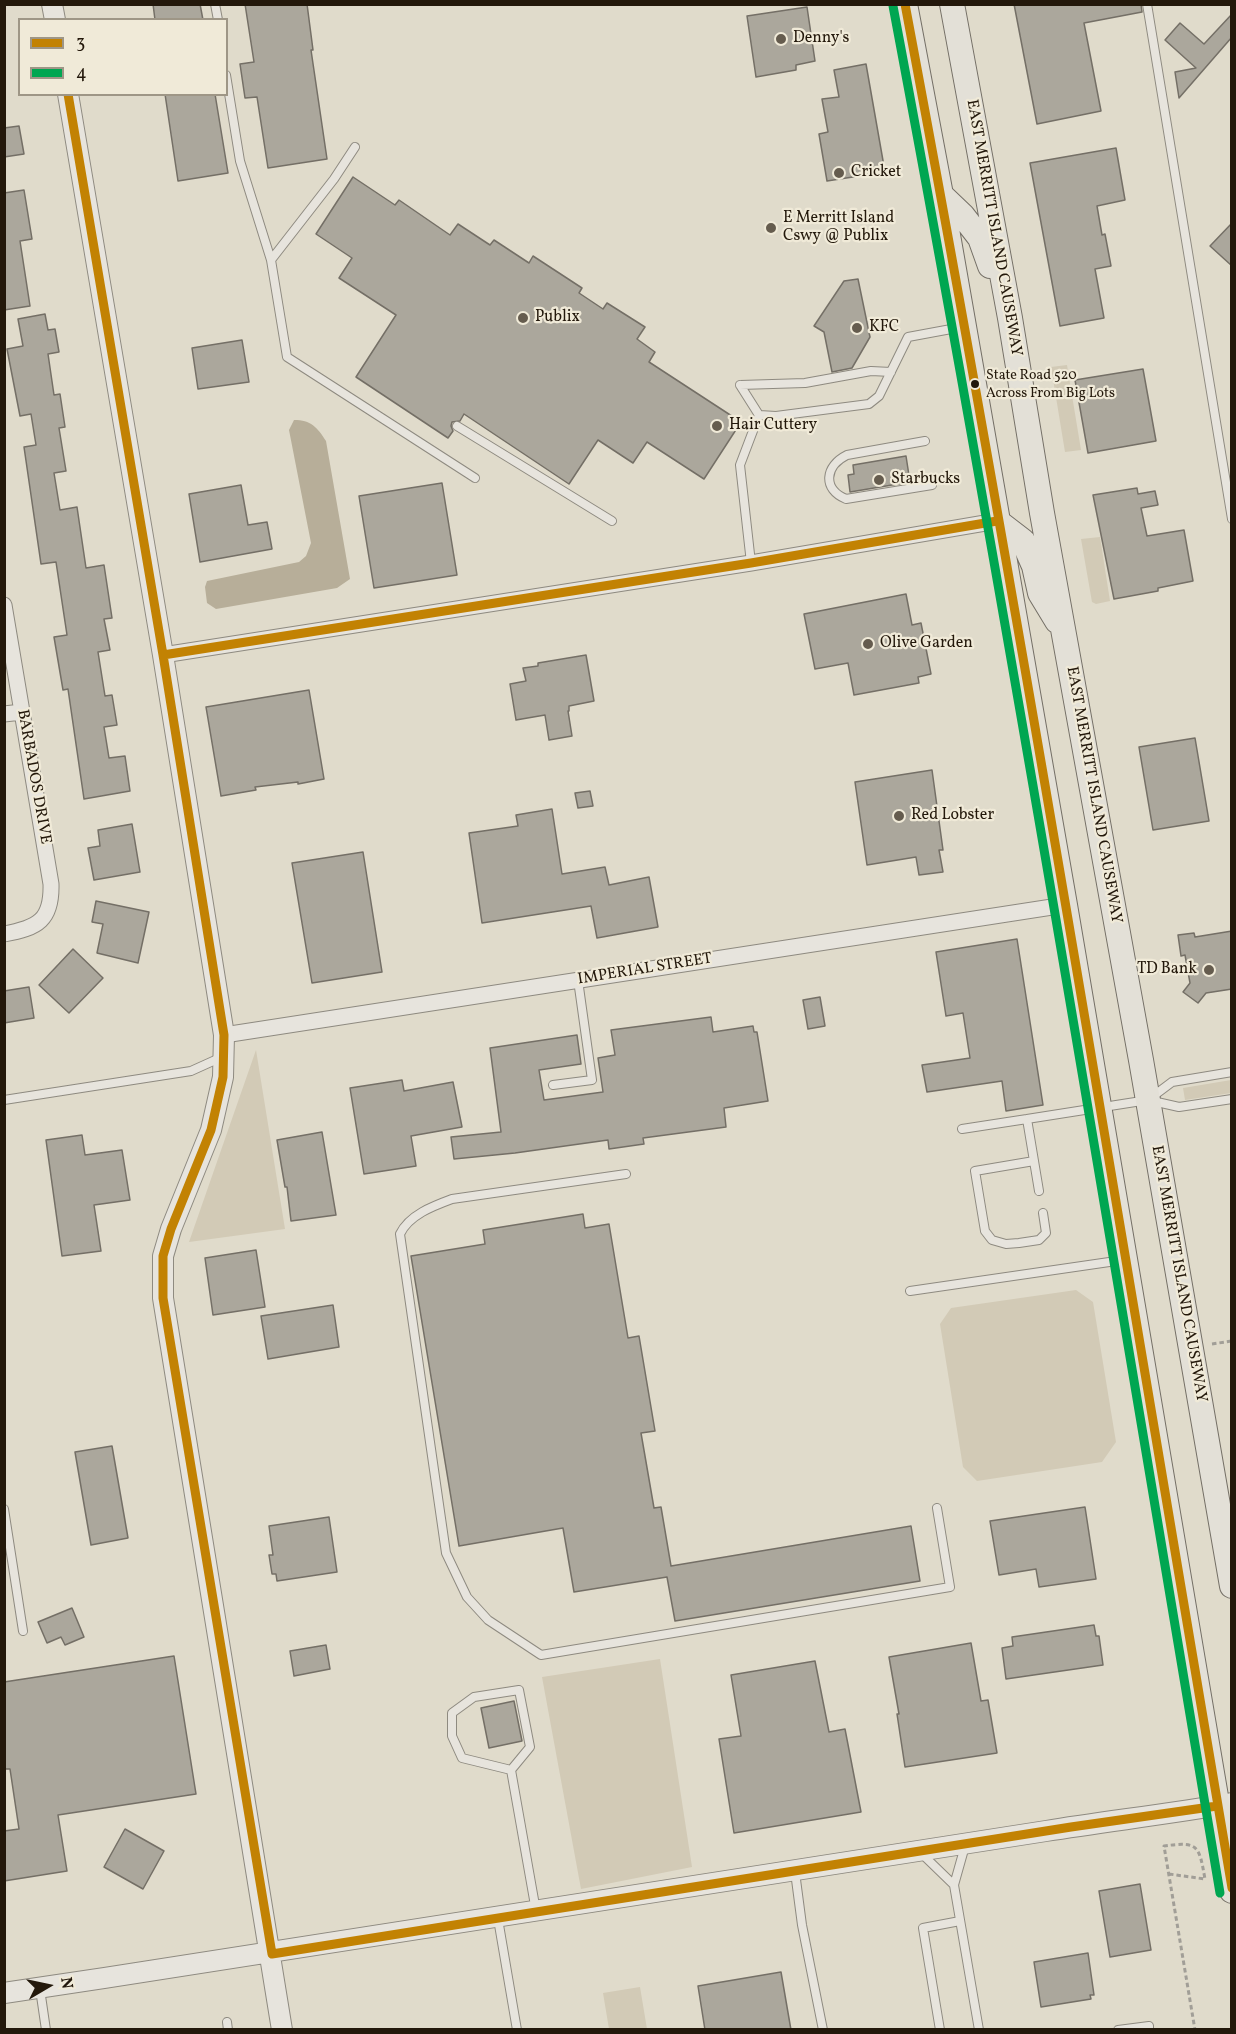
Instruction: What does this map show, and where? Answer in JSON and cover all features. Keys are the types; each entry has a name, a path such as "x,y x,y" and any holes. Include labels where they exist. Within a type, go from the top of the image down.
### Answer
{"main road":[{"path":"905,4 964,326 1125,1260 1224,1805 1232,1891"},
{"name":"EAST MERRITT ISLAND CAUSEWAY","path":"952,4 1010,318 1232,1586"},
{"path":"941,195 963,216 980,238 1010,318"},
{"path":"997,521 1023,541 1034,566 1040,593 1064,631"}],"street":[{"path":"68,96 163,655 224,1035 223,1077 211,1130 171,1229 163,1256 163,1298 272,1954 282,2030"},
{"path":"163,655 752,563 997,521"},
{"name":"BARBADOS DRIVE","path":"4,605 51,884 51,899 47,913 38,924 25,930 4,934"},
{"path":"4,714 22,712"},
{"name":"IMPERIAL STREET","path":"224,1035 1065,905"},
{"path":"4,1994 1224,1805"}],"lane":[{"path":"1147,4 1232,519"},
{"path":"228,87 240,161 271,260 287,357 475,478"},
{"path":"271,260 334,179 355,147"},
{"path":"759,415 776,416 869,404 879,396 908,337 964,326"},
{"path":"759,415 740,385 805,382 871,370 891,372"},
{"path":"752,563 740,465 759,415"},
{"path":"457,426 612,521"},
{"path":"925,441 847,455 836,461 830,473 830,484 837,495 846,499 932,485"},
{"path":"553,1085 592,1080 578,980"},
{"path":"4,1100 191,1071 223,1056"},
{"path":"1148,1100 1172,1082 1232,1072"},
{"path":"962,1129 1148,1100 1179,1107 1232,1099"},
{"path":"1027,1119 1039,1191"},
{"path":"1034,1161 975,1171 985,1230 992,1240 1006,1244 1039,1240 1046,1233 1043,1213"},
{"path":"626,1174 452,1198 433,1205 414,1218 403,1227 400,1234 446,1552 467,1597 488,1620 541,1654 950,1587 937,1508"},
{"path":"910,1291 1125,1260"},
{"path":"4,1509 23,1631"},
{"path":"511,1770 462,1758 452,1736 452,1713 474,1697 519,1690 530,1747 511,1770 537,1912"},
{"path":"965,1844 954,1885 979,2030"},
{"path":"920,1852 954,1885"},
{"path":"795,1872 802,1925 823,2030"},
{"path":"498,1918 517,2030"},
{"path":"940,2030 923,1928 960,1921"},
{"path":"40,1988 46,2030"},
{"path":"1118,2030 1149,2026 1149,2030"}],"path":[{"path":"1212,1344 1232,1341"},
{"path":"1169,1874 1205,1879 1200,1854 1196,1848 1186,1843 1164,1846 1195,2030"}],"shaded area":[{"path":"1067,365 1081,450 1065,452 1051,367"},
{"path":"294,420 305,421 313,425 326,441 350,579 337,588 216,609 207,603 205,587 207,581 299,562 306,556 311,543 289,430"},
{"path":"1100,537 1110,601 1096,604 1092,602 1081,539"},
{"path":"256,1050 285,1229 189,1242"},
{"path":"1231,1080 1231,1093 1185,1100 1183,1088"},
{"path":"1076,1290 1093,1302 1116,1442 1102,1462 977,1481 963,1467 940,1324 951,1308"},
{"path":"660,1659 692,1867 581,1889 542,1677"},
{"path":"640,1987 647,2029 609,2029 603,1993"}],"building":[{"path":"153,4 200,4 203,18 155,18"},
{"path":"245,4 307,4 313,50 311,50 327,159 268,168 257,97 245,98 240,64 254,62"},
{"path":"1014,4 1141,4 1142,12 1084,23 1101,111 1037,124"},
{"name":"Denny's","path":"807,7 815,61 796,65 796,70 756,77 747,16"},
{"path":"1232,14 1232,37 1179,98 1175,72 1196,68 1165,40 1180,23 1204,44"},
{"path":"866,64 885,172 827,181 819,134 828,132 822,99 839,97 834,70"},
{"path":"165,96 215,96 228,173 178,181"},
{"path":"19,126 24,154 4,157 4,128"},
{"path":"1116,148 1125,200 1097,206 1111,266 1095,269 1104,318 1060,326 1030,163"},
{"path":"353,177 395,205 399,200 450,235 458,224 490,245 494,240 529,263 533,256 582,288 579,293 603,309 607,303 645,327 637,339 655,352 649,362 741,422 704,479 647,442 633,463 598,440 569,484 464,414 460,421 452,422 453,431 448,438 356,377 396,315 339,278 352,258 316,234"},
{"path":"24,190 32,239 20,241 30,306 4,310 4,193"},
{"path":"1232,223 1232,266 1210,246"},
{"path":"858,279 870,337 852,368 832,372 824,332 814,326 844,281"},
{"path":"45,314 48,330 55,329 59,352 48,354 54,395 60,394 65,427 59,428 66,471 54,473 60,510 77,507 86,568 104,565 112,618 104,619 110,650 98,652 105,696 112,695 117,725 104,727 109,758 125,756 130,791 84,799 68,689 63,690 54,637 67,635 56,562 41,564 24,447 36,445 31,414 20,416 7,349 23,346 18,319"},
{"path":"242,340 249,382 198,389 192,348"},
{"path":"1143,369 1156,441 1088,453 1075,380"},
{"name":"Starbucks","path":"906,456 910,482 850,492 848,475 854,474 853,465"},
{"path":"442,483 457,575 374,588 359,496"},
{"path":"241,485 248,525 267,522 272,549 200,562 189,494"},
{"path":"1137,488 1138,494 1155,491 1158,505 1141,508 1147,536 1184,530 1193,581 1158,588 1158,591 1114,599 1093,495"},
{"name":"Olive Garden","path":"906,594 912,625 921,623 931,674 918,677 919,683 854,695 848,663 815,669 804,614"},
{"path":"586,655 594,701 569,706 572,736 549,740 545,715 516,720 510,684 526,681 523,668 538,666 538,663"},
{"path":"309,690 324,779 298,784 298,782 255,787 256,790 221,796 206,707"},
{"path":"1195,738 1209,821 1153,830 1139,747"},
{"name":"Red Lobster","path":"932,770 943,850 939,850 943,872 919,875 916,857 867,865 855,782"},
{"path":"590,791 593,806 578,808 575,793"},
{"path":"552,809 562,874 605,867 609,885 649,877 658,927 597,938 591,906 482,923 469,833 518,826 516,815"},
{"path":"132,824 140,872 94,880 88,848 100,846 98,830"},
{"path":"363,852 382,972 312,983 292,863"},
{"path":"96,901 149,912 138,963 97,953 103,924 92,922"},
{"name":"TD Bank","path":"1232,931 1232,989 1206,993 1198,1003 1183,992 1190,983 1185,955 1181,956 1178,935 1194,933 1195,937"},
{"path":"1017,939 1043,1105 1006,1111 1002,1081 927,1092 922,1065 970,1058 963,1013 946,1016 936,952"},
{"path":"73,949 103,978 69,1013 39,985"},
{"path":"29,987 34,1018 4,1023 4,991"},
{"path":"820,997 825,1026 808,1029 803,1000"},
{"path":"711,1017 713,1032 753,1026 754,1032 757,1032 768,1101 724,1108 726,1127 643,1138 644,1144 609,1149 608,1140 454,1159 451,1137 501,1132 490,1048 577,1035 581,1064 539,1070 544,1100 603,1092 598,1058 615,1055 611,1030"},
{"path":"402,1080 404,1091 453,1082 462,1127 411,1136 416,1166 364,1174 350,1088"},
{"path":"322,1132 336,1215 291,1221 287,1187 285,1187 277,1140"},
{"path":"82,1135 85,1155 122,1150 130,1200 94,1205 101,1251 62,1256 46,1140"},
{"path":"583,1214 585,1228 609,1224 628,1338 639,1336 655,1431 641,1433 654,1508 661,1507 671,1566 911,1526 920,1581 675,1621 667,1577 574,1592 563,1528 459,1546 411,1256 485,1244 483,1230"},
{"path":"256,1250 265,1307 213,1315 205,1258"},
{"path":"333,1305 339,1347 268,1359 261,1316"},
{"path":"112,1446 128,1538 91,1545 75,1452"},
{"path":"1085,1507 1096,1579 1039,1587 1036,1569 999,1575 990,1521"},
{"path":"329,1517 337,1572 277,1581 276,1574 272,1574 269,1555 273,1555 269,1526"},
{"path":"72,1608 84,1637 65,1645 61,1637 47,1643 38,1622"},
{"path":"1094,1625 1096,1636 1099,1636 1103,1665 1006,1679 1002,1648 1013,1646 1012,1637"},
{"path":"971,1643 981,1701 988,1700 997,1753 905,1767 889,1657"},
{"path":"326,1645 330,1669 294,1676 290,1651"},
{"path":"174,1656 196,1794 58,1815 67,1871 4,1881 4,1831 19,1829 10,1769 4,1769 4,1682"},
{"path":"815,1661 829,1732 845,1729 861,1812 734,1833 719,1739 741,1736 731,1675"},
{"path":"514,1701 522,1741 489,1748 481,1708"},
{"path":"125,1829 164,1851 143,1889 104,1867"},
{"path":"1140,1884 1151,1950 1110,1957 1099,1891"},
{"path":"1088,1953 1094,1995 1090,1995 1091,1999 1041,2007 1034,1962"},
{"path":"781,1972 791,2030 705,2030 698,1986"}],"transit line":[{"name":"3","path":"905,4 1032,710 1232,1888"},
{"name":"4","path":"893,6 1020,713 1220,1893"},
{"name":"3","path":"68,96 163,655 224,1035 223,1077 211,1130 171,1229 163,1256 163,1298 272,1954 1071,1827 1217,1806"},
{"name":"3","path":"163,655 751,563 997,521"}],"place":[{"name":"Denny's","path":"781,39"},
{"name":"Cricket","path":"839,173"},
{"name":"E Merritt Island Cswy @ Publix","path":"771,228"},
{"name":"Publix","path":"523,318"},
{"name":"KFC","path":"857,328"},
{"name":"State Road 520 Across From Big Lots","path":"975,384"},
{"name":"Hair Cuttery","path":"717,426"},
{"name":"Starbucks","path":"879,480"},
{"name":"Olive Garden","path":"868,644"},
{"name":"Red Lobster","path":"899,816"},
{"name":"TD Bank","path":"1209,970"}]}
